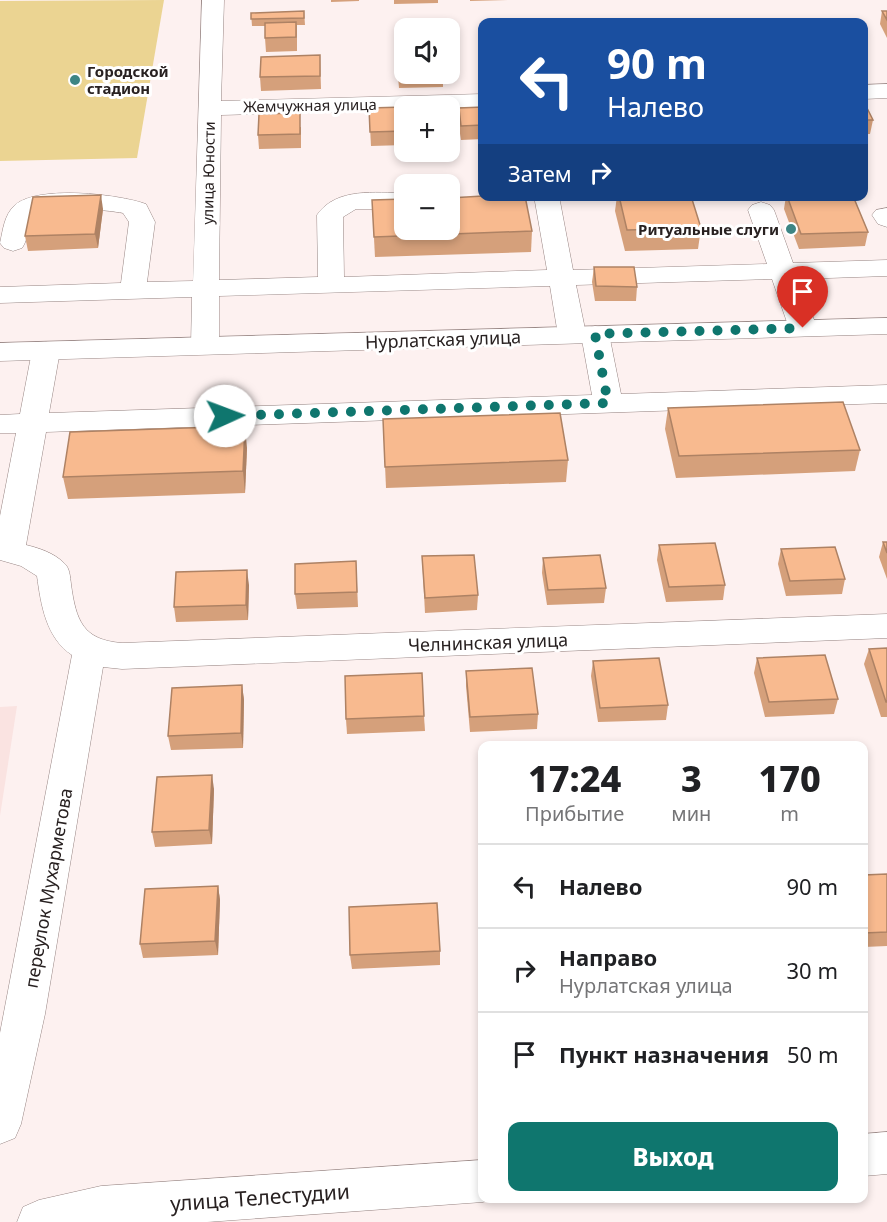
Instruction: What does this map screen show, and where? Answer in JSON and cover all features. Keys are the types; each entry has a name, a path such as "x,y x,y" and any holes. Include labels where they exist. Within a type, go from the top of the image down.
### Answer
{"street":[{"name":"улица Юности","path":"205,346 213,0"},
{"path":"868,92 887,91"},
{"name":"Жемчужная улица","path":"209,108 478,101"},
{"path":"331,285 330,215 334,209 353,202 394,201"},
{"path":"547,201 561,278 608,403"},
{"path":"13,243 19,216 34,205 116,202 129,205 137,210 142,222 133,291"},
{"path":"761,210 803,328"},
{"path":"0,295 887,268"},
{"name":"Нурлатская улица","path":"0,352 887,326"},
{"path":"46,351 5,553 31,557 53,571 58,615 68,631 89,651"},
{"path":"0,424 887,394"},
{"name":"Челнинская улица","path":"89,651 122,656 887,626"},
{"name":"переулок Мухарметова","path":"0,1124 26,1014 89,651"},
{"path":"868,1155 887,1153"},
{"name":"улица Телестудии","path":"39,1222 101,1208 478,1181"}],"shaded area":[{"name":"Городской стадион","path":"164,0 137,158 0,161 0,1"},
{"path":"17,706 0,816 0,707"}],"building":[{"path":"304,11 304,18 251,19 251,13"},
{"path":"296,22 296,37 265,38 265,23"},
{"path":"320,55 320,76 260,77 261,57"},
{"path":"394,107 394,131 370,132 369,108"},
{"path":"478,107 478,125 461,126 460,108"},
{"path":"868,110 873,120 868,120"},
{"path":"300,113 300,134 258,135 259,114"},
{"path":"101,195 95,234 25,236 33,197"},
{"path":"478,196 478,201 526,201 532,231 460,234 460,197"},
{"path":"394,199 394,236 374,237 372,200"},
{"path":"620,201 693,201 701,228 627,230"},
{"path":"789,201 855,201 868,232 801,234"},
{"path":"594,267 634,267 637,287 596,286"},
{"path":"843,402 860,450 679,456 668,408"},
{"path":"560,413 568,460 385,467 383,419"},
{"path":"245,426 243,471 63,477 70,432"},
{"path":"715,543 725,585 669,587 659,545"},
{"path":"835,547 845,579 790,581 781,549"},
{"path":"474,555 478,595 425,598 422,556"},
{"path":"600,555 606,588 548,590 543,558"},
{"path":"356,561 357,592 295,594 295,564"},
{"path":"247,570 246,605 174,607 176,572"},
{"path":"887,648 887,702 886,702 869,649"},
{"path":"825,655 838,699 769,702 757,658"},
{"path":"659,658 668,705 600,708 593,661"},
{"path":"532,668 538,714 470,717 466,671"},
{"path":"422,673 424,716 346,719 345,676"},
{"path":"242,685 241,733 168,736 172,688"},
{"path":"212,775 209,830 152,832 157,777"},
{"path":"887,874 887,932 868,933 868,875"},
{"path":"218,886 215,941 140,944 145,889"},
{"path":"437,903 440,951 350,955 349,907"}],"place":[{"name":"Городской стадион","path":"75,80"},
{"name":"Ритуальные слуги","path":"791,229"}],"route":[{"path":"225,416 608,403 595,334 803,328"}]}
